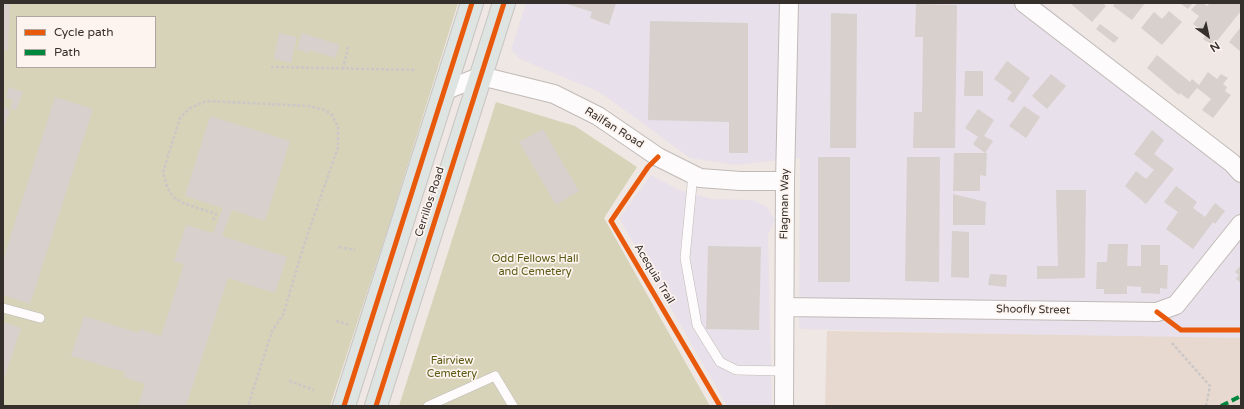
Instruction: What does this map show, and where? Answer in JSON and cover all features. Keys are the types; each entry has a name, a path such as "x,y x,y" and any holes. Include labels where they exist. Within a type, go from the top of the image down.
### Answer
{"main road":[{"name":"Cerrillos Road","path":"344,406 472,3"},
{"name":"Cerrillos Road","path":"376,406 504,3"}],"street":[{"name":"Flagman Way","path":"784,406 788,3"},
{"path":"1024,3 1232,163 1241,173"},
{"path":"444,91 481,76"},
{"name":"Railfan Road","path":"481,76 554,94 598,116 658,157 700,178 740,181 786,181"},
{"name":"Shoofly Street","path":"785,307 1157,312 1176,305 1241,224"}],"lane":[{"path":"693,174 685,258 697,325 720,362 736,370 784,371"},
{"path":"3,308 40,318"},
{"path":"428,406 495,376 513,406"}],"path":[{"path":"343,69 348,48"},
{"path":"271,67 416,70"},
{"path":"213,220 216,214 183,203 173,197 167,187 163,172 180,118 190,108 207,102 309,106 325,110 332,115 338,127 338,147 303,248 283,315 272,331 248,406"},
{"path":"339,246 355,250"},
{"path":"336,321 352,326"},
{"path":"1172,343 1210,386 1206,406"},
{"path":"289,381 314,390"}],"shaded area":[{"path":"526,3 1042,3 1241,159 1241,340 799,329 800,158 735,165 690,158 597,91 520,59 511,50"},
{"path":"651,175 679,190 712,199 753,200 767,207 775,220 768,234 772,406 727,406 619,218"},
{"path":"827,331 1241,338 1241,406 825,406"}],"green space":[{"path":"3,3 458,3 389,225 330,406 3,406"},
{"name":"Odd Fellows Hall and Cemetery","path":"496,102 575,126 637,167 604,218 710,406 399,406"}],"building":[{"path":"3,3 10,3 8,51 3,50"},
{"path":"564,3 616,3 609,25 590,18 592,12"},
{"path":"1070,3 1102,3 1106,6 1092,22"},
{"path":"1115,3 1145,3 1132,20 1113,6"},
{"path":"1180,3 1193,3 1188,9"},
{"path":"1197,3 1204,3 1207,6 1210,3 1241,3 1241,11 1213,46 1203,39 1207,34 1193,24 1199,16 1191,10"},
{"path":"916,4 957,5 955,148 913,148 914,112 922,112 923,37 915,37"},
{"path":"1169,11 1182,22 1162,45 1141,28 1154,12 1162,19"},
{"path":"831,13 857,14 856,148 830,148"},
{"path":"650,21 748,23 748,153 729,153 729,122 648,120"},
{"path":"1100,24 1119,38 1114,43 1096,29"},
{"path":"1241,27 1241,52 1229,42"},
{"path":"279,33 297,37 291,63 274,59"},
{"path":"302,33 340,45 335,58 310,50 309,53 297,49"},
{"path":"1157,55 1190,82 1192,79 1199,85 1208,72 1217,79 1221,74 1228,78 1223,84 1227,87 1225,91 1231,95 1213,118 1202,110 1211,99 1197,88 1188,99 1180,93 1179,95 1147,68"},
{"path":"1007,61 1030,78 1013,103 1007,99 1012,92 994,79"},
{"path":"965,71 983,71 983,96 964,96"},
{"path":"1051,74 1066,86 1047,109 1032,96"},
{"path":"9,87 23,92 16,110 11,108 13,100 6,98"},
{"path":"55,97 93,109 30,304 3,295 3,260"},
{"path":"1024,106 1040,117 1026,138 1009,126"},
{"path":"3,107 10,110 3,131"},
{"path":"978,109 994,120 984,136 993,141 985,153 973,144 978,137 965,128"},
{"path":"210,116 290,141 265,221 232,210 222,236 287,257 275,293 228,278 186,406 138,406 145,384 124,377 125,372 71,356 84,316 139,333 140,329 161,336 184,264 174,261 186,225 213,233 223,208 185,196"},
{"path":"543,129 579,191 556,205 519,142"},
{"path":"1152,130 1164,140 1154,154 1174,169 1146,204 1125,186 1136,171 1146,179 1154,170 1134,154"},
{"path":"954,153 987,153 986,176 980,175 980,191 953,191"},
{"path":"818,157 850,157 850,282 818,282"},
{"path":"907,157 940,157 939,282 905,281"},
{"path":"1176,186 1197,202 1193,208 1205,217 1215,203 1225,211 1215,224 1213,222 1193,249 1166,229 1178,212 1164,202"},
{"path":"1056,190 1086,190 1085,278 1037,279 1037,266 1058,266"},
{"path":"953,194 986,202 985,225 953,225"},
{"path":"952,231 969,232 969,278 951,277"},
{"path":"1108,244 1128,244 1127,266 1141,266 1141,245 1160,245 1160,265 1168,265 1167,289 1160,288 1160,294 1141,293 1141,287 1127,286 1127,294 1104,294 1104,289 1096,289 1097,262 1107,262"},
{"path":"708,246 761,247 759,330 706,329"},
{"path":"1241,265 1241,283 1236,279 1239,275 1235,272"},
{"path":"990,274 1007,275 1006,287 988,285"},
{"path":"3,322 21,328 3,382"}],"marked path":[{"path":"1221,406 1241,396"}],"cycle path":[{"path":"344,406 472,3"},
{"path":"376,406 504,3"},
{"name":"Acequia Trail","path":"658,157 648,167 611,221 720,406"},
{"path":"1157,312 1181,330 1241,330"}],"park label":[{"name":"Fairview Cemetery","path":"452,367"}]}
